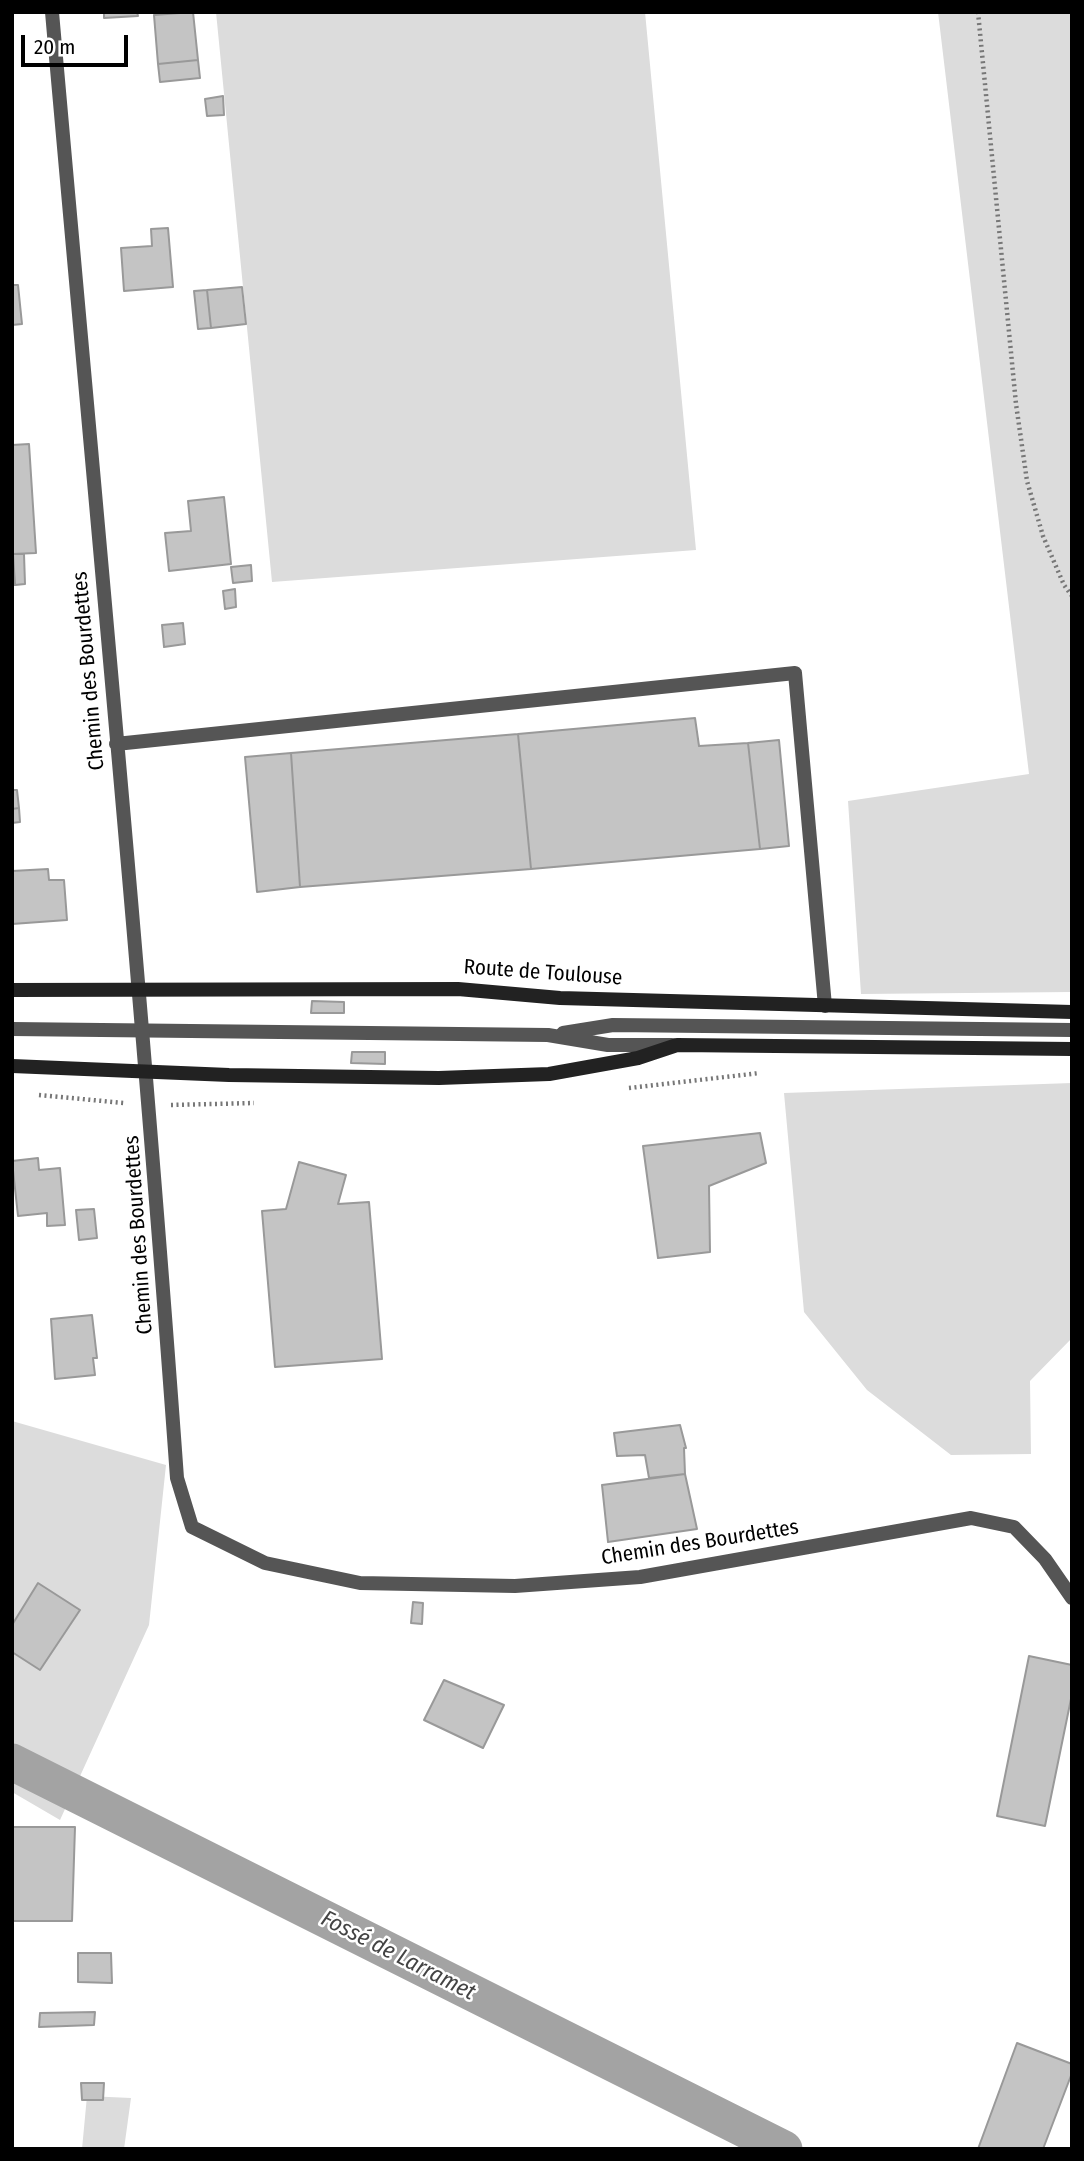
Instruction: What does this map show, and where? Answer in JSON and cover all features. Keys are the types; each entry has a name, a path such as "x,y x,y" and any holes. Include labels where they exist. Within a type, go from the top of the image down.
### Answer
{"main road":[{"name":"Route de Toulouse","path":"12,990 458,989 560,998 1072,1012"},
{"path":"12,1066 146,1072 439,1078 549,1074 638,1058 677,1045 1072,1049"}],"street":[{"name":"Chemin des Bourdettes","path":"52,12 152,1129 177,1478 192,1527 265,1563 360,1583 515,1586 640,1577 971,1518 1014,1527 1045,1559 1072,1598"},
{"path":"116,744 795,673 825,1006"},
{"path":"548,1035 614,1025 1072,1030"},
{"path":"12,1029 548,1035 608,1045 677,1045"}],"path":[{"path":"978,12 1016,404 1027,481 1043,536 1063,585 1072,596"},
{"path":"628,1088 772,1072"},
{"path":"35,1095 110,1102"},
{"path":"229,1104 256,1103"}],"shaded area":[{"path":"216,12 645,12 696,550 272,582"},
{"path":"938,12 1072,12 1072,992 861,994 848,801 1029,774"},
{"path":"1072,1083 1072,1338 1030,1381 1031,1454 951,1455 867,1390 804,1312 784,1093"},
{"path":"12,1421 166,1465 149,1625 60,1820 12,1792"},
{"path":"87,2096 131,2098 124,2149 82,2149"}],"building":[{"path":"104,12 137,12 138,16 104,18"},
{"path":"193,12 198,60 158,64 154,15"},
{"path":"198,60 200,78 160,82 158,64"},
{"path":"223,96 224,115 207,116 205,99"},
{"path":"168,228 173,287 124,291 121,248 152,246 151,229"},
{"path":"12,285 18,285 22,324 12,325"},
{"path":"242,287 246,324 211,328 207,290"},
{"path":"207,290 211,328 198,329 194,291"},
{"path":"29,444 36,553 13,554 15,585 12,585 12,445"},
{"path":"224,497 231,564 169,571 165,533 191,531 188,501"},
{"path":"13,554 24,554 25,584 15,585"},
{"path":"251,565 252,581 233,583 231,567"},
{"path":"235,589 236,607 225,609 223,591"},
{"path":"183,623 185,644 164,647 162,625"},
{"path":"695,718 699,746 748,743 760,849 531,869 518,734"},
{"path":"518,734 531,869 300,887 291,753"},
{"path":"779,740 789,846 760,849 748,743"},
{"path":"291,753 300,887 257,892 245,757"},
{"path":"12,790 17,790 19,808 12,809"},
{"path":"19,808 20,822 12,823 12,809"},
{"path":"48,869 49,880 64,880 67,920 12,924 12,871"},
{"path":"312,1001 344,1002 344,1013 311,1013"},
{"path":"352,1052 385,1052 385,1064 351,1063"},
{"path":"760,1133 766,1163 709,1186 710,1252 658,1258 643,1146"},
{"path":"38,1158 39,1170 60,1168 65,1225 47,1226 47,1213 18,1216 12,1161"},
{"path":"299,1162 346,1175 338,1204 369,1202 382,1359 275,1367 262,1211 286,1209"},
{"path":"94,1209 97,1238 79,1240 76,1210"},
{"path":"92,1315 97,1358 93,1358 95,1375 55,1379 51,1319"},
{"path":"680,1425 686,1448 685,1474 649,1478 645,1455 617,1456 614,1433"},
{"path":"685,1474 697,1529 608,1542 602,1485"},
{"path":"38,1583 80,1610 40,1670 12,1652 12,1625"},
{"path":"413,1602 423,1603 422,1624 411,1623"},
{"path":"1029,1656 1072,1665 1072,1694 1045,1826 997,1816"},
{"path":"444,1680 504,1705 483,1748 424,1720"},
{"path":"12,1827 75,1827 72,1921 12,1921"},
{"path":"78,1953 111,1953 112,1983 78,1982"},
{"path":"95,2012 94,2025 39,2027 40,2013"},
{"path":"1017,2043 1072,2064 1072,2073 1043,2149 978,2149"},
{"path":"81,2083 104,2083 103,2100 82,2100"}],"waterway":[{"name":"Fossé de Larramet","path":"12,1762 784,2149"}]}
